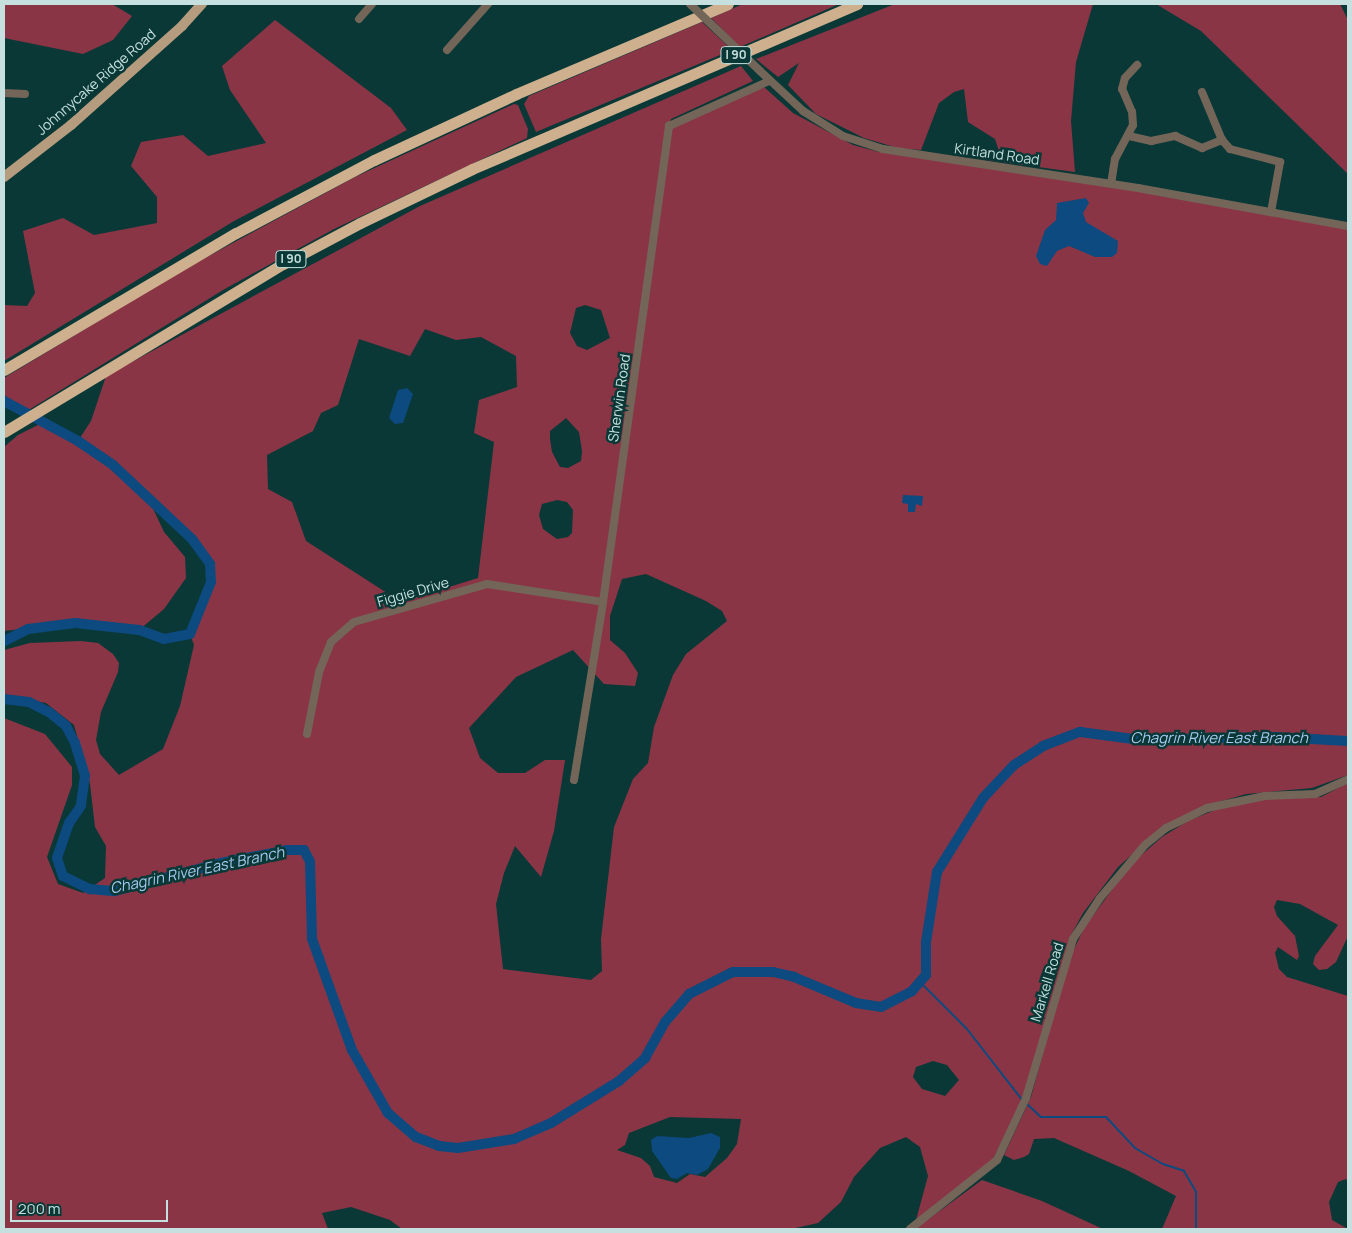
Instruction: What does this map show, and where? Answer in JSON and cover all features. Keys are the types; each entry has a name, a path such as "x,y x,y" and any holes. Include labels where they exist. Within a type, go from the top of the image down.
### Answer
{"highway":[{"path":"7,368 236,233 374,160 516,94 728,4"},
{"name":"I 90","path":"4,432 283,264 360,223 500,157 857,4"}],"main road":[{"name":"Johnnycake Ridge Road","path":"4,177 71,124 182,26 202,4"}],"street":[{"path":"359,19 372,4"},
{"path":"447,50 488,4"},
{"name":"Kirtland Road","path":"690,4 769,81 803,111 843,136 866,145 1111,184 1348,226"},
{"path":"1111,184 1115,159 1129,136 1132,112 1122,89 1125,78 1137,65"},
{"name":"Sherwin Road","path":"574,780 603,602 669,126 769,81"},
{"path":"1202,92 1222,140 1236,153 1280,162 1271,212"},
{"path":"4,93 25,94"},
{"path":"1129,136 1151,141 1175,136 1202,148 1222,140"},
{"name":"Figgie Drive","path":"307,734 319,672 331,642 354,622 487,584 603,602"},
{"name":"Markell Road","path":"910,1229 997,1160 1026,1098 1073,938 1100,898 1145,845 1166,828 1207,808 1265,796 1315,794 1348,779"}],"shaded area":[{"path":"4,4 112,4 132,16 113,40 83,54 4,38"},
{"path":"743,4 839,4 740,47 711,18"},
{"path":"895,4 1093,4 1076,62 1071,121 1075,172 980,159 1000,154 995,139 968,122 964,89 954,92 939,103 921,150 898,148 864,138 816,114 788,85 799,63 778,77 756,59"},
{"path":"1156,4 1340,4 1348,20 1348,174 1201,31"},
{"path":"275,20 391,108 407,130 234,221 4,361 4,305 27,306 35,293 23,231 63,218 94,235 157,223 157,197 131,166 141,142 183,135 208,156 266,143 230,90 222,66"},
{"path":"702,22 732,50 536,132 524,104 529,96"},
{"path":"741,66 753,81 671,119 664,141 671,127 764,87 793,113 853,145 879,152 1120,188 1348,229 1348,775 1312,788 1246,794 1208,805 1155,834 1118,867 1083,913 1071,935 1024,1096 993,1159 965,1185 916,1220 928,1176 920,1147 906,1137 880,1148 854,1177 841,1202 818,1223 791,1229 402,1229 390,1220 351,1207 322,1213 328,1229 4,1229 4,718 45,734 72,767 72,785 47,857 58,884 83,893 105,878 106,846 95,827 90,784 74,725 46,703 4,695 4,650 30,643 81,641 98,643 113,654 119,663 118,672 101,712 96,740 100,754 119,775 163,749 180,706 194,645 190,634 211,582 210,564 192,539 150,502 164,532 185,557 186,578 164,609 139,630 75,623 4,631 4,447 18,435 42,423 78,441 91,421 106,376 420,206","holes":["585,305 601,310 610,338 587,350 577,346 570,333 576,308","425,329 456,340 481,337 516,356 517,387 479,400 474,433 494,442 478,578 401,602 306,541 292,502 268,489 267,455 313,431 321,413 338,405 359,339 410,356","566,418 579,432 582,451 581,461 568,468 560,467 552,452 550,431","557,500 567,502 573,510 572,533 568,537 557,539 543,529 539,515 542,504","646,574 706,601 722,611 727,621 686,654 673,675 654,727 648,763 633,779 614,827 601,939 602,971 591,980 503,969 496,904 504,873 515,846 541,877 554,831 565,760 545,760 525,773 498,773 480,758 469,728 516,677 573,650 604,684 635,686 638,673 625,653 610,640 610,616 622,579","933,1061 947,1065 959,1080 945,1096 922,1089 913,1077 916,1067","670,1117 741,1119 737,1144 727,1158 705,1177 690,1174 677,1183 654,1177 650,1166 641,1158 617,1150 625,1145 629,1133"]},
{"path":"514,104 518,105 528,129 527,138 334,229 223,290 27,411 4,395 4,378 181,271 355,177"},
{"path":"1348,783 1348,936 1336,962 1327,969 1319,970 1313,964 1315,956 1338,925 1300,904 1277,900 1274,907 1277,916 1295,936 1299,956 1297,960 1278,947 1275,953 1279,969 1287,977 1348,996 1348,1182 1346,1179 1338,1182 1329,1202 1332,1220 1348,1229 1162,1229 1176,1196 1129,1171 1054,1138 1034,1139 1029,1154 1024,1157 1014,1160 1004,1155 1031,1097 1069,960 1084,928 1130,865 1162,837 1188,821 1225,806 1265,799 1321,797"},
{"path":"982,1180 1042,1201 1103,1229 915,1229"}],"water":[{"path":"1086,198 1089,203 1083,213 1086,222 1118,241 1117,253 1112,257 1095,257 1069,246 1057,251 1047,266 1040,264 1036,256 1045,230 1056,220 1057,203"},
{"path":"407,388 413,394 403,423 395,424 389,418 398,390"},
{"path":"903,495 923,496 922,506 916,504 915,512 908,512 908,504 902,503"},
{"path":"711,1133 720,1137 720,1148 708,1169 697,1175 687,1173 677,1179 671,1178 652,1151 651,1140 657,1136 689,1138"}],"waterway":[{"name":"Chagrin River East Branch","path":"4,401 78,441 113,465 192,539 210,564 211,582 190,634 164,639 139,630 75,623 28,629 4,641"},
{"name":"Chagrin River East Branch","path":"4,699 29,702 49,712 66,726 75,743 85,776 81,806 69,823 57,858 63,876 90,889 115,891 221,863 287,850 304,850 310,862 312,939 352,1050 388,1113 416,1137 439,1146 458,1148 514,1139 551,1123 619,1081 645,1058 665,1022 689,994 733,972 773,972 794,977 856,1003 881,1007 912,991 926,975 926,942 937,872 983,798 1014,765 1043,746 1080,732 1140,740 1275,737 1348,741"},
{"path":"920,982 967,1029 1023,1101"},
{"path":"1027,1104 1041,1117 1106,1117 1135,1148 1163,1164 1184,1171 1196,1192 1196,1229"}]}
